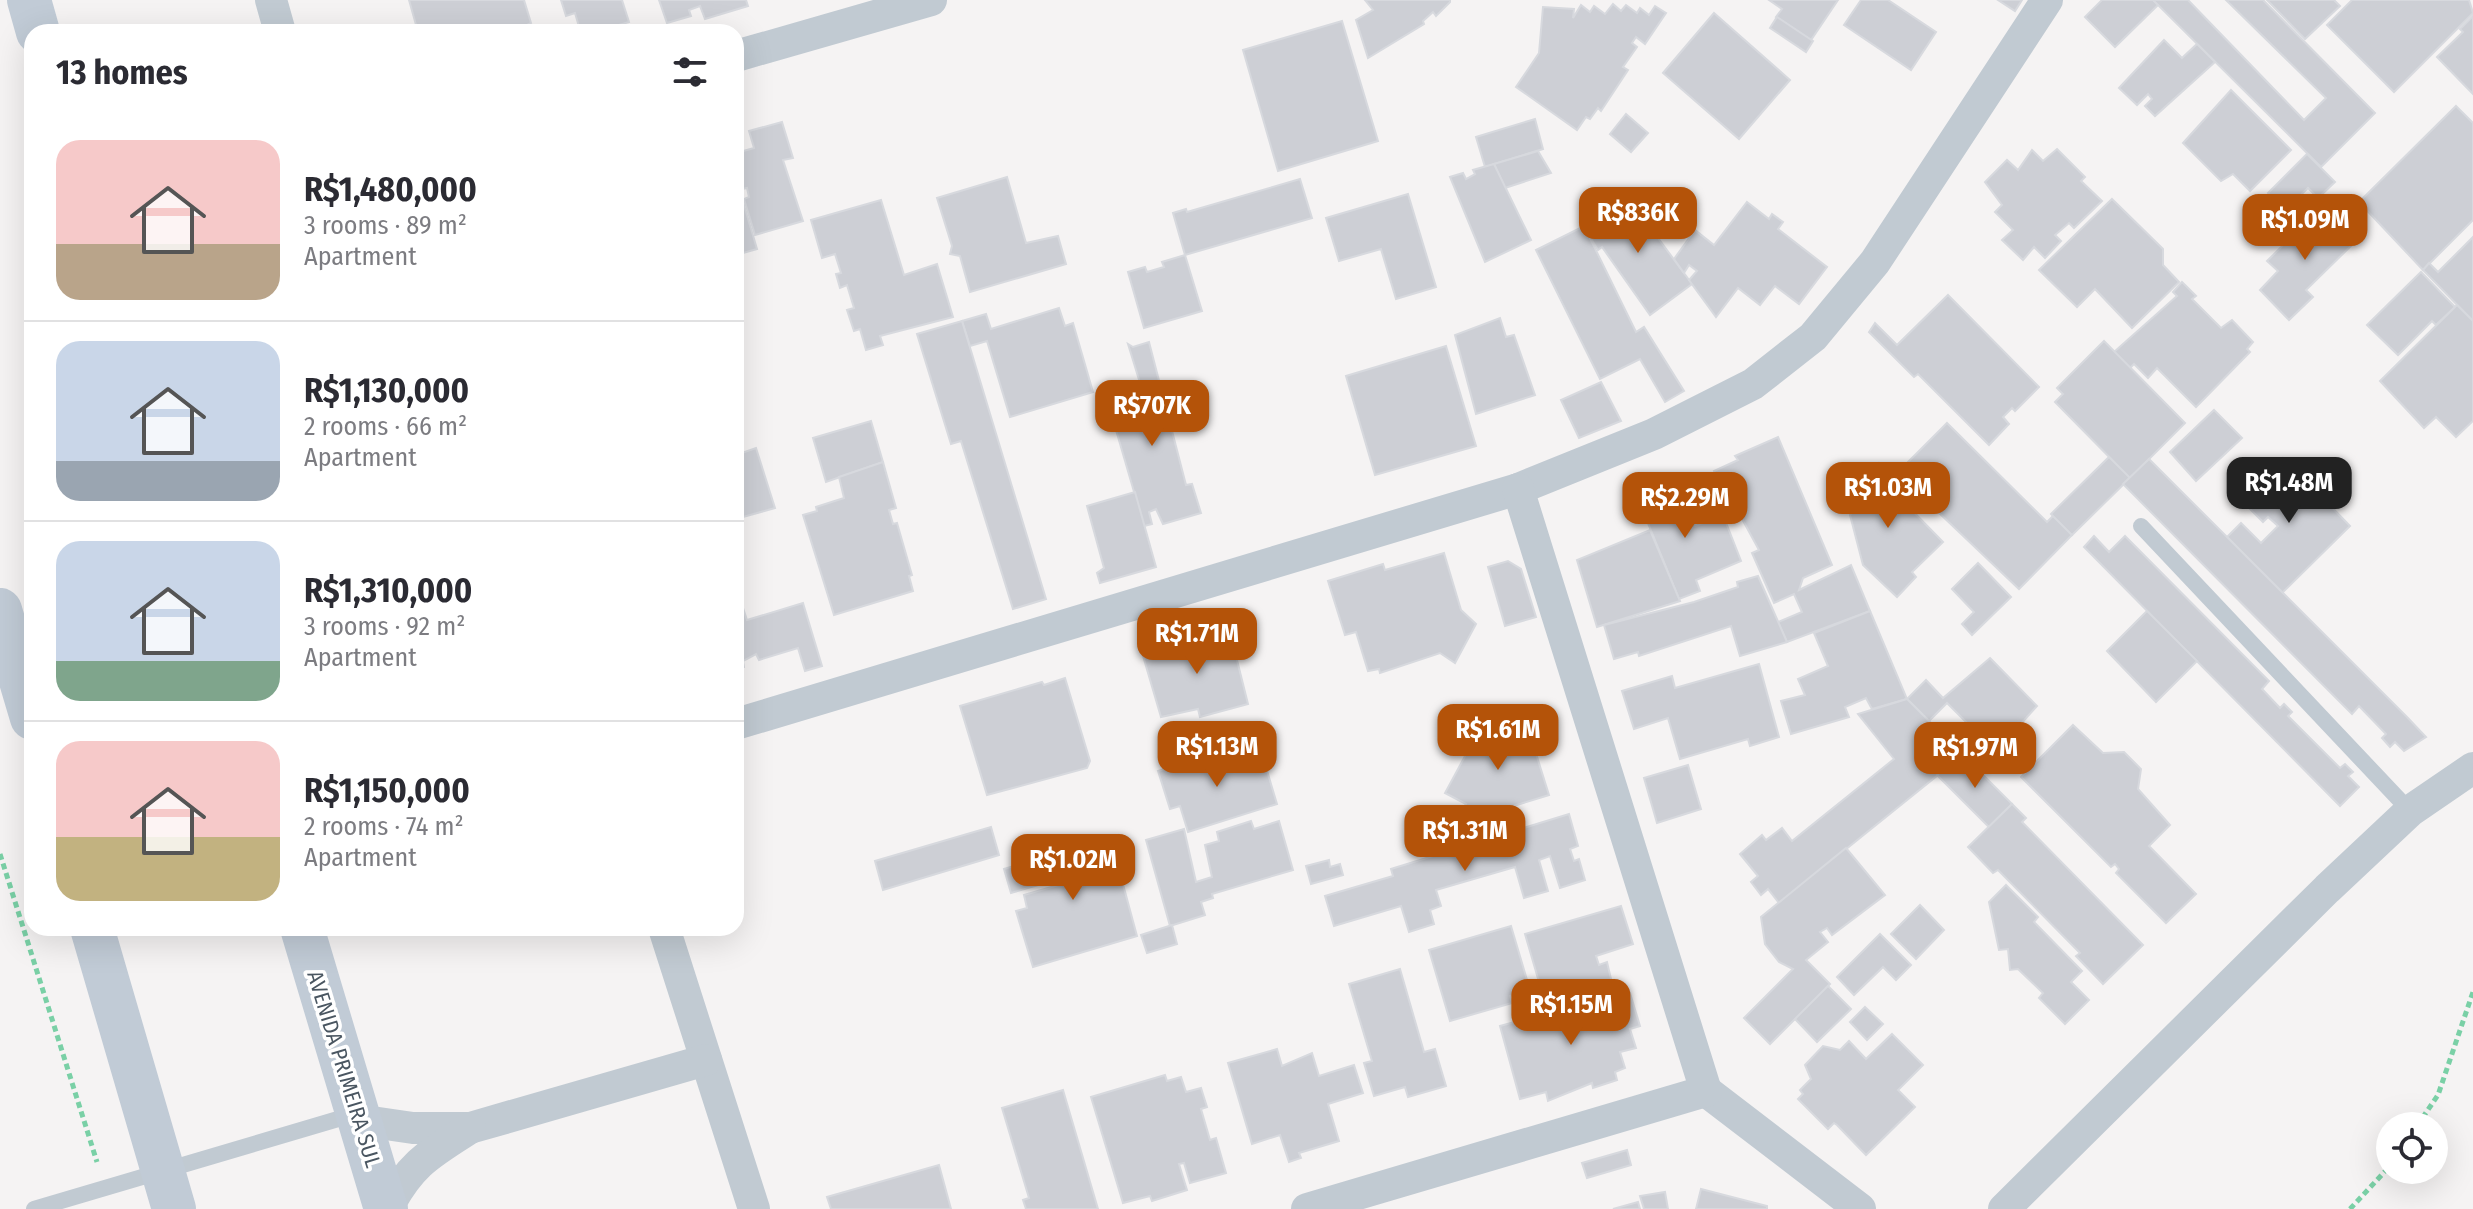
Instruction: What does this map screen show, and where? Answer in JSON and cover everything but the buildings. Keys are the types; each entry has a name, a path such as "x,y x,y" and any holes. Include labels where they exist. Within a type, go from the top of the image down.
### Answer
{"main road":[{"path":"29,0 36,24"},
{"path":"0,610 24,680"},
{"path":"96,936 167,1189"},
{"name":"AVENIDA PRIMEIRA SUL","path":"304,936 386,1209"}],"street":[{"path":"271,0 278,24"},
{"path":"744,54 931,0"},
{"path":"744,722 1518,489 1654,434 1753,384 1813,337 1875,262 2047,0"},
{"path":"1518,489 1706,1091 1860,1209"},
{"path":"2004,1209 2410,811 2473,768"},
{"path":"667,936 754,1209"},
{"path":"357,1116 413,1128 470,1128 706,1060"},
{"path":"1307,1209 1706,1091"},
{"path":"386,1209 400,1184 420,1160 470,1128"}],"lane":[{"path":"2141,526 2410,811"},
{"path":"34,1209 105,1187 167,1189 357,1116"}],"path":[{"path":"0,854 24,930"},
{"path":"26,936 105,1187"},
{"path":"2426,1112 2438,1095 2473,992"},
{"path":"2350,1209 2376,1181"}]}
